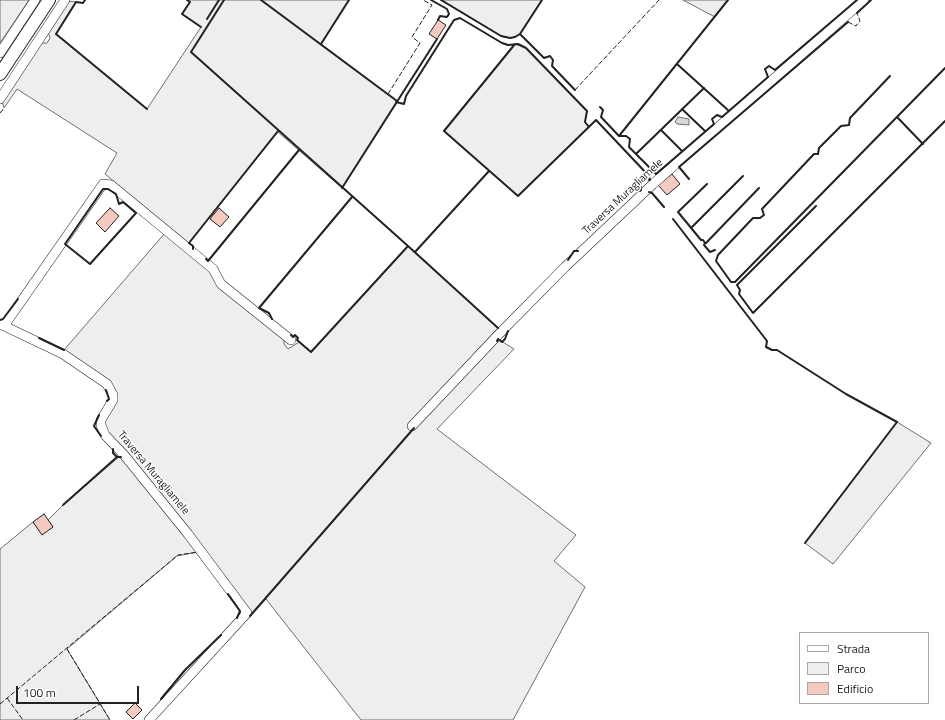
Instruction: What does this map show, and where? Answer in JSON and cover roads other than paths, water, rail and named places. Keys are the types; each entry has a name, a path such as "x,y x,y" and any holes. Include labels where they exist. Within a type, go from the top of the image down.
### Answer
{"main road":[{"path":"0,74 49,0"}],"street":[{"path":"0,53 35,0"},
{"path":"0,99 65,0"},
{"name":"Traversa Muragliamele","path":"412,426 498,334 653,184 864,0"},
{"path":"2,325 103,184 111,185 213,269 221,284 291,340"},
{"name":"Traversa Muragliamele","path":"2,325 63,354 107,384 113,395 113,400 101,420 101,426 105,435 125,456 188,534 247,613 149,720"}]}
